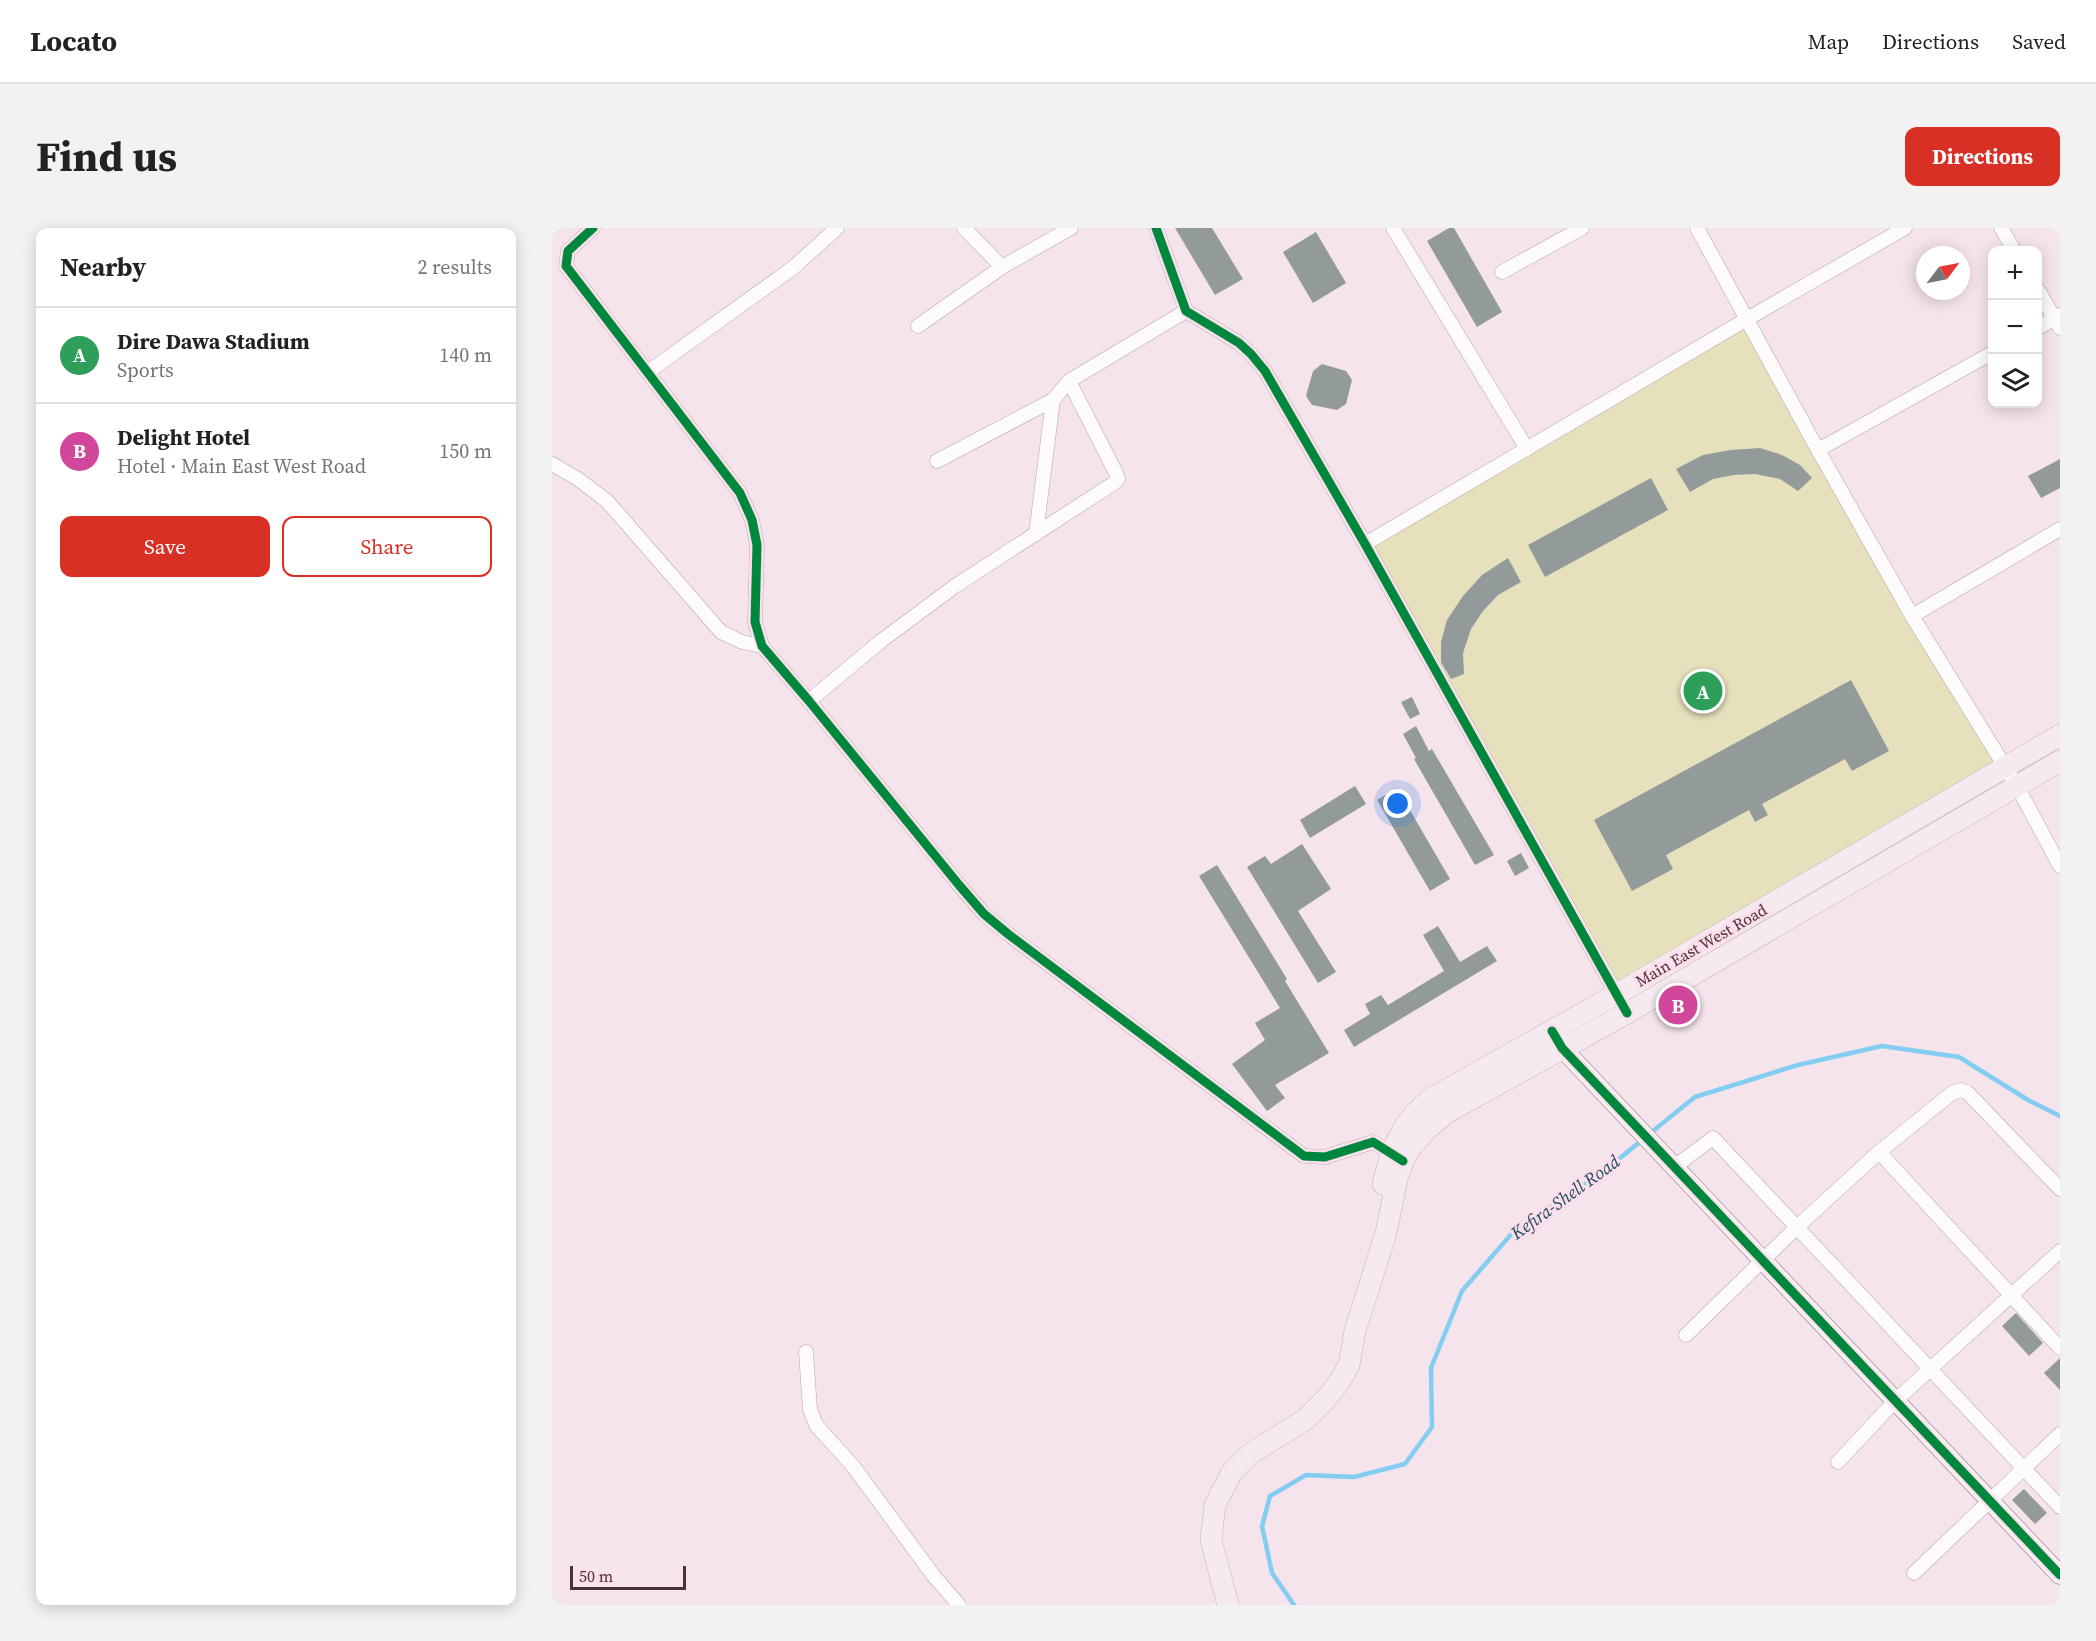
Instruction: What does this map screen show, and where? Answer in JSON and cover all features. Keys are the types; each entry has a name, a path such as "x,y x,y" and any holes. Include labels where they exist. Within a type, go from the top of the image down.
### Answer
{"main road":[{"name":"Main East West Road","path":"1622,1004 1864,849 2060,735"},
{"name":"Main East West Road","path":"1228,1605 1211,1540 1215,1504 1232,1472 1250,1454 1306,1419 1326,1399 1349,1365 1355,1331 1378,1260 1381,1192 1397,1157 1401,1132 1420,1107 1557,1040 1874,869 2060,760"},
{"path":"1864,849 1874,869"}],"street":[{"path":"593,228 567,251 559,267 648,372 740,493 753,520 757,545 755,622 762,646 984,914 1304,1156 1325,1157 1373,1142 1397,1157"},
{"path":"648,372 794,267 837,228"},
{"path":"964,228 1002,267"},
{"path":"918,326 1002,267 1071,228"},
{"path":"1156,228 1186,311 1239,343 1265,372 1365,544 1622,1004"},
{"path":"1393,228 1527,449"},
{"path":"1502,272 1582,228"},
{"path":"1697,228 1912,616 2017,786 2060,866"},
{"path":"1365,544 1905,228"},
{"path":"2001,228 2012,246"},
{"path":"2042,297 2058,321 2042,326"},
{"path":"937,461 1053,399 1069,381 1186,311"},
{"path":"1818,450 1990,354"},
{"path":"809,701 881,640 955,586 1118,479 1069,381"},
{"path":"1036,534 1053,399"},
{"path":"552,464 578,479 607,501 721,632 742,642 762,646"},
{"path":"1912,616 2060,529"},
{"path":"1557,1040 2060,1575"},
{"path":"1686,1335 1762,1260 1879,1152 1952,1093 1961,1090 1967,1092 2060,1189"},
{"path":"1674,1167 1713,1138 2060,1507"},
{"path":"1879,1152 2060,1348"},
{"path":"1838,1462 1895,1401 2060,1251"},
{"path":"806,1352 810,1409 816,1425 853,1466 933,1575 959,1605"},
{"path":"1914,1573 2060,1434"}],"shaded area":[{"path":"1747,319 2005,767 1617,994 1365,544"}],"building":[{"path":"1175,228 1212,228 1243,279 1215,295"},
{"path":"1449,228 1454,228 1502,312 1477,327 1427,241"},
{"path":"1316,232 1346,283 1313,303 1283,252"},
{"path":"1322,364 1346,371 1352,380 1346,404 1337,410 1312,405 1306,396 1313,371"},
{"path":"1760,448 1782,455 1800,465 1812,478 1798,491 1780,479 1755,474 1734,475 1713,479 1690,492 1676,469 1703,455"},
{"path":"2060,459 2060,488 2041,498 2028,476"},
{"path":"1651,478 1668,510 1545,577 1528,545"},
{"path":"1508,558 1521,582 1498,595 1483,611 1471,629 1463,653 1464,674 1451,679 1441,662 1441,642 1447,620 1463,596 1482,575"},
{"path":"1851,680 1889,751 1852,771 1845,759 1762,804 1768,815 1755,822 1749,810 1666,855 1673,869 1632,891 1594,820"},
{"path":"1412,697 1420,714 1410,719 1401,702"},
{"path":"1416,726 1429,751 1432,749 1494,855 1475,865 1414,759 1416,758 1403,734"},
{"path":"1355,786 1366,804 1310,838 1300,820"},
{"path":"1397,788 1450,879 1430,891 1377,800"},
{"path":"1302,844 1331,889 1298,911 1336,972 1318,983 1247,867 1265,856 1271,864"},
{"path":"1521,853 1529,868 1515,876 1507,861"},
{"path":"1217,865 1329,1053 1275,1085 1285,1098 1267,1111 1232,1064 1265,1040 1255,1023 1280,1008 1199,876"},
{"path":"1438,926 1460,962 1487,946 1497,961 1354,1047 1344,1030 1370,1014 1365,1004 1381,995 1388,1005 1444,971 1423,935"},
{"path":"2016,1313 2043,1343 2029,1356 2002,1326"},
{"path":"2060,1358 2060,1390 2044,1373"},
{"path":"2024,1489 2047,1513 2035,1524 2012,1500"}],"waterway":[{"name":"Kefira-Shell Road","path":"1648,1135 1695,1097 1798,1065 1882,1046 1959,1057 2028,1100 2060,1116"},
{"name":"Kefira-Shell Road","path":"1294,1605 1272,1573 1262,1526 1270,1496 1306,1475 1354,1477 1405,1464 1432,1427 1431,1368 1462,1291 1514,1231 1602,1173 1642,1140"}],"cycle path":[{"path":"593,228 568,251 566,266 740,493 752,520 757,545 755,622 762,646 984,914 1304,1156 1325,1157 1373,1142 1403,1161"},
{"path":"1156,228 1186,311 1239,343 1265,371 1365,544 1627,1013"},
{"path":"1552,1031 1562,1048 2060,1575"}],"place":[{"name":"Dire Dawa Stadium","path":"1703,691"},
{"name":"Delight Hotel","path":"1678,1005"}]}
